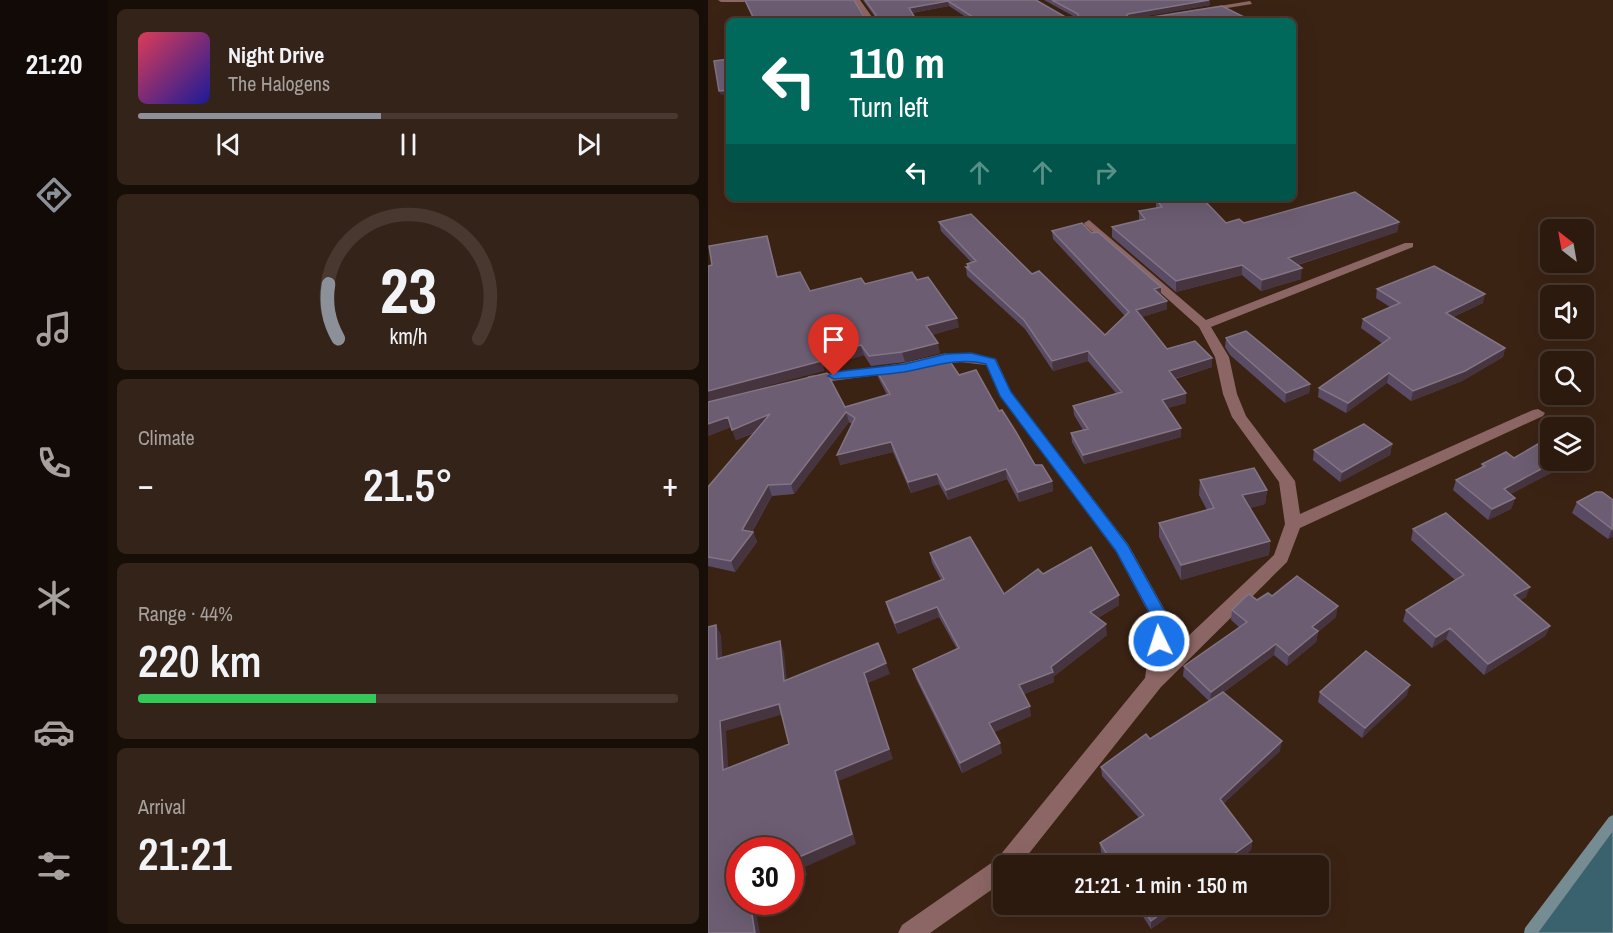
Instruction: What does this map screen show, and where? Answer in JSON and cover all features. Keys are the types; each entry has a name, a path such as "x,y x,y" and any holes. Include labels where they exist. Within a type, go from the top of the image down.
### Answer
{"street":[{"path":"721,0 748,0"},
{"path":"856,0 869,18"},
{"path":"1152,18 1250,3"},
{"path":"1013,855 1154,681 1281,558 1293,524 1287,481 1239,417 1230,394 1222,357 1204,325 1089,223"},
{"path":"1204,325 1409,245"},
{"path":"794,384 816,378 905,368 946,358 971,357 991,362 1005,393 1122,548 1162,621 1154,681"},
{"path":"1293,524 1538,413"},
{"path":"910,933 993,874"}],"water":[{"path":"1613,821 1613,933 1530,933"}],"building":[{"path":"745,0 854,0 864,17 876,18 754,18"},
{"path":"865,0 1036,0 1067,18 974,18 948,1 909,8 915,18 876,18"},
{"path":"1052,0 1209,0 1128,14 1126,17 1146,18 1067,18 1078,17 1078,14"},
{"path":"1222,6 1246,18 1146,18"},
{"path":"726,59 726,90 719,91 714,61"},
{"path":"1355,192 1399,222 1288,258 1302,268 1262,280 1242,265 1176,281 1112,227 1145,219 1139,211 1162,207 1158,201 1205,201 1226,223 1239,219 1244,223"},
{"path":"971,214 1032,274 1039,271 1105,335 1129,312 1052,231 1082,223 1092,233 1098,232 1161,287 1154,289 1167,301 1136,310 1167,349 1195,341 1212,358 1169,371 1186,393 1162,400 1181,428 1083,455 1071,433 1088,429 1073,406 1122,392 1088,351 1052,361 1024,320 966,267 969,267 967,264 976,261 939,222"},
{"path":"767,236 777,277 800,272 810,291 861,278 865,284 912,272 917,280 928,277 957,318 926,326 938,343 902,352 869,356 861,345 819,357 821,361 708,391 708,266 712,265 709,246"},
{"path":"1434,266 1485,294 1446,313 1505,348 1465,371 1413,391 1389,373 1348,403 1319,388 1390,338 1363,319 1400,303 1377,289"},
{"path":"1246,331 1310,384 1286,393 1226,338"},
{"path":"945,354 959,375 976,370 999,411 1002,410 1035,465 1042,465 1052,481 1018,492 1006,469 946,490 937,474 908,482 891,442 837,455 855,418 846,412 791,484 768,485 742,530 753,532 731,561 708,557 708,487 770,414 732,430 728,417 708,424 708,402 827,373 845,407 890,394 875,368"},
{"path":"1364,424 1392,444 1342,472 1314,450"},
{"path":"1538,444 1540,446 1540,470 1504,489 1515,498 1492,509 1456,480 1485,466 1482,464 1506,452 1514,458"},
{"path":"1254,468 1267,490 1242,495 1270,541 1181,565 1159,523 1214,508 1200,480"},
{"path":"1596,492 1602,492 1613,500 1612,529 1577,502"},
{"path":"1446,513 1530,587 1514,595 1550,626 1488,664 1450,628 1436,637 1406,610 1464,575 1413,529"},
{"path":"970,537 1004,594 1038,569 1043,574 1091,547 1119,595 1090,612 1106,624 1051,667 1053,672 1019,685 1030,706 989,723 1000,743 960,763 913,669 959,648 937,607 895,623 886,602 944,579 930,553"},
{"path":"1297,576 1338,606 1312,627 1318,631 1289,655 1276,644 1211,692 1184,666 1247,622 1232,610 1249,594 1257,600 1268,593 1272,596"},
{"path":"716,625 717,659 780,641 784,681 878,643 886,663 864,673 889,749 835,771 852,834 804,855 804,837 726,837 726,915 752,915 755,933 708,933 708,627","holes":["779,704 789,744 723,770 720,721"]},
{"path":"1366,651 1410,685 1365,728 1320,692"},
{"path":"1223,692 1282,741 1220,799 1252,841 1232,855 1107,855 1100,843 1144,815 1101,767 1146,734 1150,739"},
{"path":"1147,915 1159,915 1151,921"}],"waterway":[{"path":"1530,933 1613,821"}],"route":[{"path":"834,376 905,368 946,358 971,357 991,362 1005,393 1122,548 1162,621 1159,641"}]}
